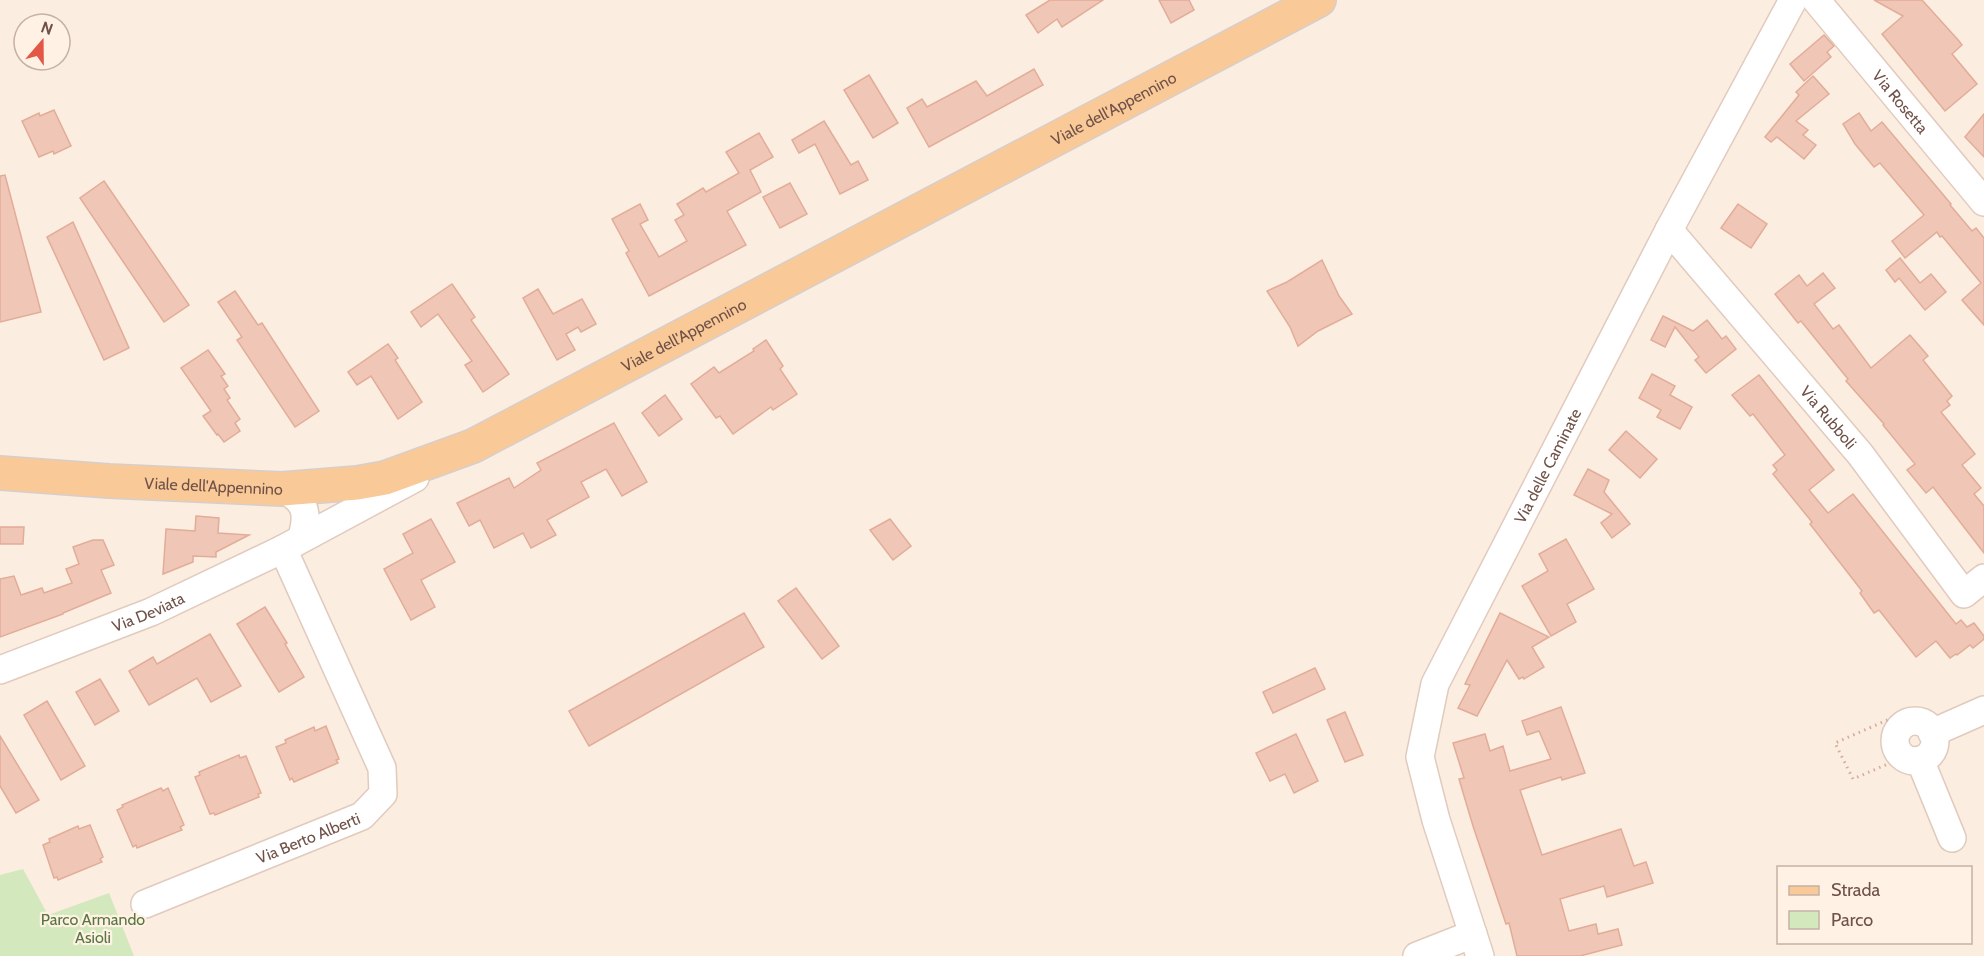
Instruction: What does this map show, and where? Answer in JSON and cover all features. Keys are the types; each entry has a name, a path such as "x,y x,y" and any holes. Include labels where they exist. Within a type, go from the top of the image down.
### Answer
{"main road":[{"name":"Viale dell'Appennino","path":"0,473 109,481 282,489 355,497 385,478 474,446 1319,0"}],"street":[{"name":"Via delle Caminate","path":"1477,945 1436,820 1420,757 1435,684 1669,230 1793,0"},
{"name":"Via Rosetta","path":"1816,0 1984,202"},
{"name":"Via Rubboli","path":"1669,230 1860,454 1964,594 1984,578"},
{"path":"282,489 297,496 304,509 306,522 292,542"},
{"name":"Via Deviata","path":"0,670 151,612 292,542 321,518 339,494 355,497"},
{"name":"Via Berto Alberti","path":"145,904 362,816 383,794 382,768 292,542"},
{"path":"1920,728 1984,710"},
{"path":"1920,728 1935,741 1932,750 1912,758 1952,838"},
{"path":"1417,956 1477,945"}],"path":[{"path":"1912,758 1853,779 1835,743 1893,718 1920,728"}],"green space":[{"name":"Parco Armando Asioli","path":"23,869 48,915 109,893 134,956 0,956 0,875"}],"building":[{"path":"1050,0 1103,0 1062,27 1057,19 1038,33 1026,15"},
{"path":"1159,0 1189,0 1194,10 1171,23"},
{"path":"1874,0 1922,0 1962,45 1952,54 1977,84 1945,111 1882,34 1903,16"},
{"path":"1824,35 1834,46 1827,52 1831,57 1804,81 1790,64"},
{"path":"1034,69 1043,85 929,147 907,108 922,99 927,107 976,81 987,96"},
{"path":"869,75 898,123 873,138 844,90"},
{"path":"1813,76 1829,94 1796,121 1808,130 1803,135 1816,145 1804,159 1777,137 1771,142 1765,137 1799,95 1796,92"},
{"path":"54,110 71,146 54,154 53,151 39,157 22,121 39,113 40,116"},
{"path":"1859,113 1871,131 1882,122 1972,231 1976,228 1984,238 1984,325 1962,300 1981,283 1942,236 1940,237 1937,232 1905,258 1892,241 1924,215 1880,163 1874,167 1855,144 1843,124"},
{"path":"1984,114 1984,157 1965,137"},
{"path":"824,121 851,165 858,161 868,180 840,194 815,144 799,153 792,140"},
{"path":"759,133 773,157 750,170 761,192 727,211 746,245 649,296 626,253 629,251 612,219 640,204 648,220 640,224 659,257 687,241 675,220 684,215 677,204 703,188 706,192 739,173 726,152"},
{"path":"5,175 41,312 0,322 0,176"},
{"path":"104,181 189,305 164,322 80,198"},
{"path":"790,183 807,214 780,228 763,197"},
{"path":"1738,204 1767,224 1751,248 1721,228"},
{"path":"73,222 129,348 104,360 47,237"},
{"path":"1900,258 1920,283 1931,274 1946,292 1925,310 1899,278 1895,282 1886,270"},
{"path":"1322,260 1339,296 1352,314 1318,331 1298,346 1290,327 1267,291 1287,282"},
{"path":"1823,273 1835,288 1814,304 1833,329 1839,325 1871,368 1910,335 1928,356 1923,360 1952,396 1947,401 1950,405 1941,412 1975,454 1962,465 1981,488 1974,494 1984,506 1984,553 1933,487 1926,493 1907,470 1915,464 1846,381 1848,379 1801,321 1798,323 1775,294 1799,275 1807,286"},
{"path":"452,284 475,317 471,320 509,374 483,392 465,365 472,361 438,314 421,327 411,312"},
{"path":"538,289 553,314 582,299 596,324 581,332 578,327 566,334 575,350 557,360 523,298"},
{"path":"235,291 258,325 262,323 319,411 295,427 237,340 242,337 218,302"},
{"path":"1663,316 1693,331 1707,320 1722,339 1726,336 1736,349 1706,373 1695,360 1699,357 1675,327 1665,347 1651,340"},
{"path":"766,340 783,366 780,369 797,394 773,410 771,407 733,434 720,416 716,418 691,384 714,367 719,373 754,351 753,349"},
{"path":"388,344 398,358 395,360 422,402 398,419 371,376 357,385 348,372"},
{"path":"208,350 225,374 221,376 228,386 224,389 230,398 227,400 240,419 235,423 240,431 224,442 203,416 211,411 181,368"},
{"path":"1652,374 1675,386 1670,395 1692,407 1680,429 1657,417 1661,410 1639,398"},
{"path":"1759,375 1834,470 1809,490 1828,513 1853,494 1956,624 1961,620 1967,627 1974,623 1984,639 1973,648 1970,645 1950,658 1936,641 1916,657 1879,610 1874,613 1860,593 1862,591 1810,524 1812,522 1773,474 1777,470 1773,465 1785,455 1753,414 1750,416 1732,395"},
{"path":"665,395 682,419 659,436 642,413"},
{"path":"614,423 647,482 622,496 606,469 581,482 589,497 547,520 556,535 531,548 523,533 494,548 480,520 469,526 457,503 509,478 514,488 541,470 537,463"},
{"path":"1626,431 1657,459 1640,478 1609,450"},
{"path":"1588,469 1609,480 1604,492 1630,524 1612,538 1601,523 1612,514 1574,495"},
{"path":"196,516 219,518 218,533 249,535 216,552 216,557 193,556 193,562 163,574 166,529 195,531"},
{"path":"431,519 455,562 421,580 435,607 411,620 384,569 413,553 403,534"},
{"path":"890,519 911,546 893,560 870,530"},
{"path":"0,527 24,527 23,544 0,544"},
{"path":"1566,539 1594,589 1567,604 1576,622 1551,636 1522,586 1548,571 1539,554"},
{"path":"93,540 103,540 114,565 101,570 111,593 63,614 0,637 0,579 14,576 21,595 42,588 44,593 72,583 66,569 79,564 73,547"},
{"path":"796,588 839,646 822,659 778,601"},
{"path":"265,607 304,677 279,692 237,624"},
{"path":"744,613 764,647 589,746 569,711"},
{"path":"1500,613 1549,637 1532,647 1544,667 1524,679 1523,677 1519,679 1507,660 1477,716 1458,708 1470,685 1465,684"},
{"path":"210,634 241,686 211,702 197,678 149,705 129,671 153,657 157,664"},
{"path":"1315,668 1325,689 1273,713 1263,692"},
{"path":"100,679 119,711 95,725 76,692"},
{"path":"47,701 85,766 61,780 24,715"},
{"path":"1561,707 1585,773 1562,780 1561,777 1520,790 1542,855 1621,829 1634,866 1646,862 1653,883 1607,897 1604,886 1560,899 1569,931 1596,924 1598,934 1618,929 1622,945 1580,956 1517,956 1509,923 1506,924 1473,826 1459,779 1464,778 1453,743 1485,734 1490,751 1503,746 1510,771 1551,759 1539,731 1527,735 1522,721"},
{"path":"1345,712 1363,755 1345,762 1327,720"},
{"path":"326,726 339,759 336,760 338,763 294,782 292,778 290,780 276,747 286,743 285,740 314,727 315,731"},
{"path":"1296,734 1318,781 1294,793 1285,774 1270,781 1256,753"},
{"path":"0,736 39,800 16,813 0,786"},
{"path":"239,755 240,758 246,756 261,793 258,794 259,797 215,815 210,814 195,777 200,775 199,772"},
{"path":"161,788 163,791 168,788 184,825 180,827 182,830 137,848 136,845 133,847 117,810 123,807 122,805"},
{"path":"90,825 103,857 100,859 102,862 58,880 57,877 54,878 43,845 50,842 49,839 78,826 79,829"}]}
